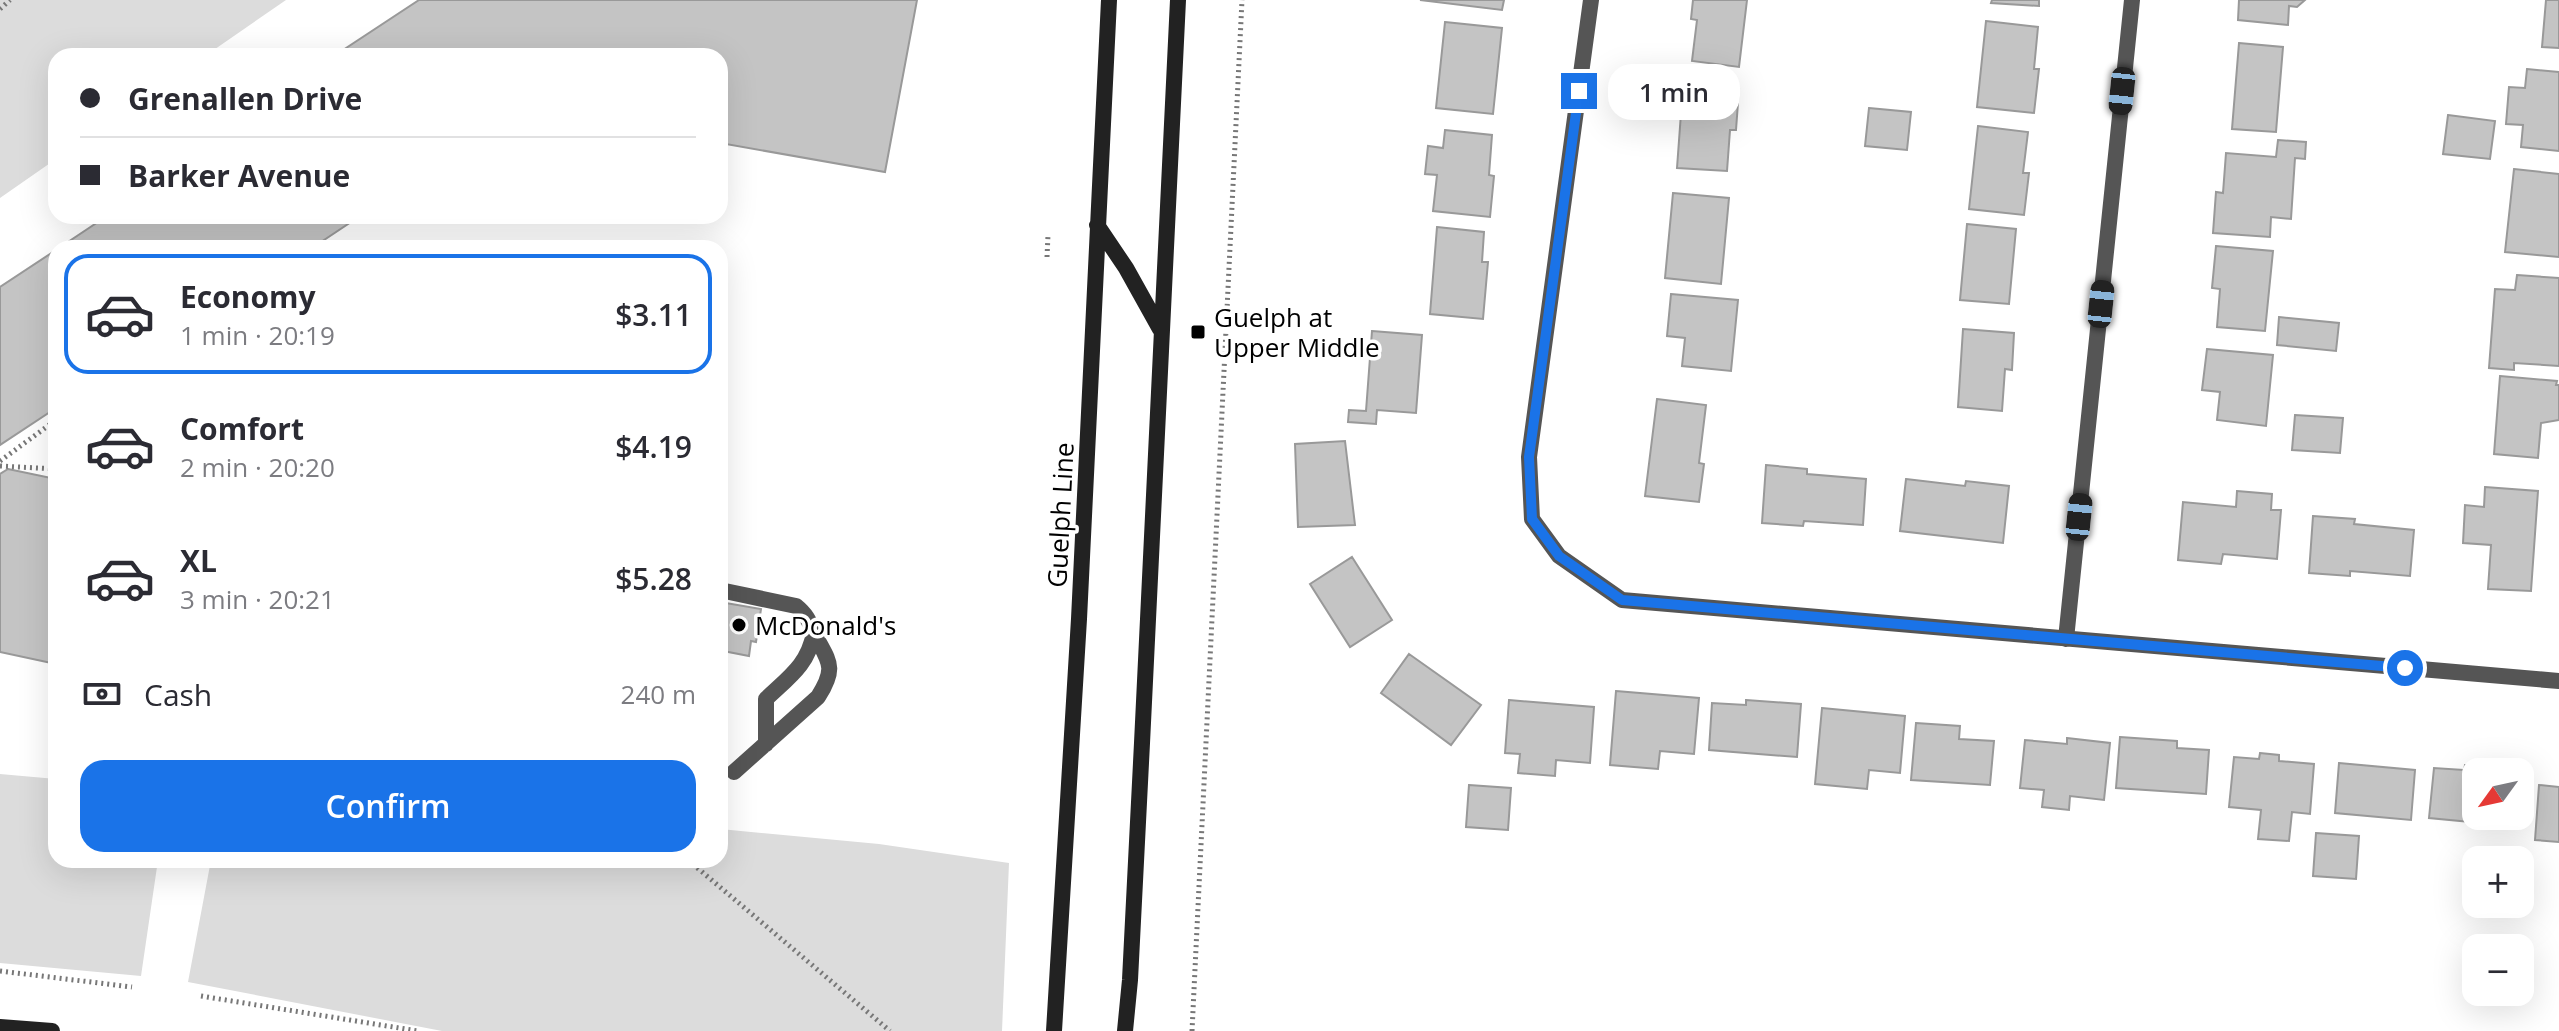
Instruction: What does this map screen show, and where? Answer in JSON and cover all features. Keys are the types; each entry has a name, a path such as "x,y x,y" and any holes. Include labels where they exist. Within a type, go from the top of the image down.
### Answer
{"main road":[{"name":"Guelph Line","path":"1054,1031 1077,663 1109,0"},
{"path":"1125,1031 1136,869 1178,0"},
{"path":"1097,225 1161,330"},
{"path":"0,1027 52,1031"}],"street":[{"path":"1591,0 1529,457 1532,519 1559,556 1622,600 2559,681"},
{"path":"2066,639 2132,0"},
{"path":"728,592 796,606 805,613 830,659 827,684 818,697 734,772"},
{"path":"766,744 766,699 805,662 814,633"}],"path":[{"path":"0,9 10,0"},
{"path":"1192,1031 1242,0"},
{"path":"1047,257 1048,235"},
{"path":"0,463 48,426"},
{"path":"0,463 48,468"},
{"path":"697,868 890,1031"},
{"path":"0,971 132,987"},
{"path":"201,996 418,1031"}],"shaded area":[{"path":"0,0 286,0 217,48 48,48 48,165 0,198"},
{"path":"0,774 48,778 48,868 157,868 141,976 0,963"},
{"path":"728,830 879,844 1009,863 1002,1031 442,1031 188,982 209,868 728,868"}],"building":[{"path":"419,0 917,0 885,172 728,144 728,48 346,48"},
{"path":"1420,0 1504,0 1502,10"},
{"path":"1693,0 1747,0 1739,67 1692,61 1697,20 1691,19"},
{"path":"1992,0 2039,0 2039,6 1991,3"},
{"path":"2239,0 2305,0 2297,7 2289,6 2288,25 2238,20"},
{"path":"2546,0 2559,0 2559,48 2542,47"},
{"path":"1986,21 2038,27 2034,69 2039,69 2034,113 1977,107"},
{"path":"1445,22 1502,28 1493,114 1436,108"},
{"path":"2239,43 2283,47 2276,132 2232,129"},
{"path":"2527,69 2559,72 2559,151 2521,147 2523,125 2506,124 2509,87 2525,88"},
{"path":"1683,86 1739,89 1736,130 1730,130 1727,171 1677,168"},
{"path":"1869,108 1911,112 1907,150 1865,146"},
{"path":"2448,115 2495,121 2490,159 2443,154"},
{"path":"1978,126 2028,132 2023,173 2029,173 2024,215 1969,209"},
{"path":"1445,130 1492,135 1489,175 1494,176 1490,217 1433,211 1437,175 1425,174 1428,146 1443,148"},
{"path":"2278,140 2306,142 2305,159 2295,158 2291,219 2271,217 2270,237 2213,233 2216,192 2223,193 2226,153 2276,157"},
{"path":"2514,169 2559,174 2559,257 2505,252"},
{"path":"1673,193 1729,198 1721,284 1665,278"},
{"path":"95,224 348,224 324,240 71,240"},
{"path":"1967,224 2016,229 2009,304 1960,300"},
{"path":"1437,227 1484,232 1482,262 1488,262 1483,319 1430,314"},
{"path":"2216,246 2273,251 2265,331 2217,327 2220,289 2212,288"},
{"path":"48,255 48,413 0,445 0,287"},
{"path":"2517,275 2559,278 2559,366 2514,363 2514,370 2489,368 2495,289 2515,290"},
{"path":"1671,294 1738,300 1731,371 1682,366 1685,338 1667,336"},
{"path":"2279,317 2339,323 2336,351 2277,345"},
{"path":"1963,329 2014,333 2012,370 2005,369 2002,411 1958,407"},
{"path":"1372,331 1422,335 1416,413 1377,410 1376,424 1348,422 1349,410 1366,411"},
{"path":"2207,349 2273,355 2266,426 2217,420 2220,392 2202,390"},
{"path":"2500,376 2557,381 2556,385 2559,385 2559,420 2541,423 2538,458 2494,454"},
{"path":"1657,399 1706,405 1699,463 1704,464 1699,502 1645,496"},
{"path":"2295,415 2343,418 2340,453 2292,450"},
{"path":"1345,441 1355,525 1298,527 1295,444"},
{"path":"1766,465 1807,469 1807,474 1866,479 1863,525 1804,521 1803,526 1762,523"},
{"path":"8,469 48,477 48,662 0,652 0,474"},
{"path":"1906,479 1965,486 1966,481 2009,486 2003,543 1900,531"},
{"path":"2485,487 2538,491 2531,591 2488,589 2491,545 2463,543 2465,505 2484,507"},
{"path":"2237,491 2272,494 2271,510 2281,510 2277,559 2223,554 2221,564 2178,560 2183,502 2236,507"},
{"path":"2313,516 2355,519 2354,524 2414,530 2410,576 2350,571 2350,576 2309,573"},
{"path":"1352,557 1392,620 1350,647 1310,584"},
{"name":"McDonald's","path":"728,603 761,609 756,642 751,641 749,656 728,652"},
{"path":"1409,654 1481,705 1451,745 1381,693"},
{"path":"1616,691 1699,698 1694,754 1660,751 1658,769 1610,765"},
{"path":"1509,700 1594,707 1590,763 1556,760 1555,776 1518,773 1520,754 1505,753"},
{"path":"1746,700 1801,704 1797,757 1709,750 1712,703 1746,705"},
{"path":"1822,708 1905,716 1900,773 1869,770 1867,789 1815,784"},
{"path":"1916,723 1960,726 1959,739 1994,741 1990,785 1911,780"},
{"path":"2120,737 2177,741 2177,748 2209,750 2206,794 2116,788"},
{"path":"2067,738 2110,743 2104,800 2070,796 2069,810 2042,807 2044,790 2020,788 2025,740 2067,744"},
{"path":"2260,753 2279,755 2279,761 2314,764 2310,814 2292,812 2289,841 2258,839 2261,810 2229,807 2234,757 2259,759"},
{"path":"2339,763 2415,770 2411,820 2335,813"},
{"path":"2434,768 2462,770 2462,821 2429,818"},
{"path":"1469,785 1511,788 1508,830 1466,827"},
{"path":"2539,785 2559,787 2559,842 2535,840"},
{"path":"2316,833 2359,836 2356,879 2313,876"}],"place":[{"name":"Guelph at Upper Middle","path":"1198,332"},
{"name":"McDonald's","path":"739,625"}],"route":[{"path":"1579,91 1529,457 1532,519 1559,556 1622,600 2405,668"}]}
